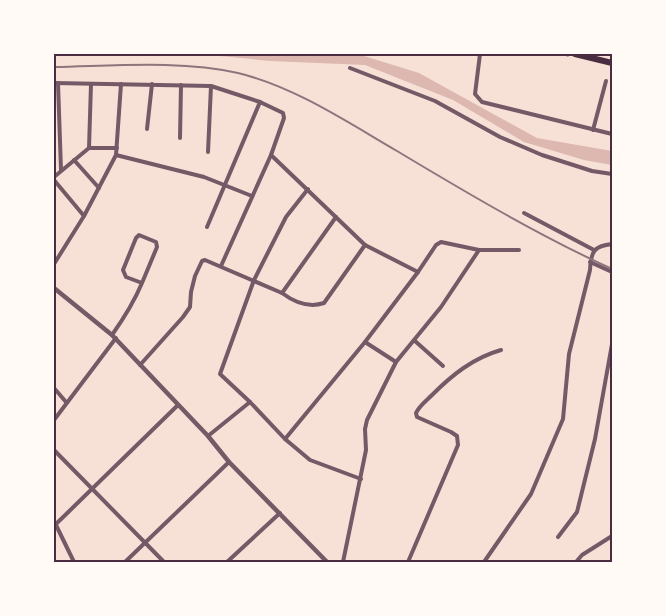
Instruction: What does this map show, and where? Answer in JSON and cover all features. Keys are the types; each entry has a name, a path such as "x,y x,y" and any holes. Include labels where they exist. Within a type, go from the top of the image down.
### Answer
{"highway":[{"path":"575,54 612,63"}],"street":[{"path":"480,54 474,88 475,94 482,102 612,134"},
{"path":"350,68 435,101 500,137 542,156 612,174"},
{"path":"593,130 606,81"},
{"path":"61,170 56,83 211,86 260,102 281,112 284,116 271,155 222,266"},
{"path":"89,148 91,84"},
{"path":"54,264 84,216 116,155 121,84"},
{"path":"147,129 152,84"},
{"path":"180,138 181,85"},
{"path":"208,152 211,86"},
{"path":"207,227 260,102"},
{"path":"84,216 54,178 61,170 89,148 117,148"},
{"path":"116,155 204,177 252,196"},
{"path":"271,155 365,245 418,272"},
{"path":"74,160 99,188"},
{"path":"308,189 286,217 254,280 241,319 219,371 221,376 250,402 285,439 310,460 361,479"},
{"path":"524,213 594,250"},
{"path":"282,293 336,217"},
{"path":"54,420 114,336 132,306 142,283 157,244 139,235 123,270 126,276 142,283"},
{"path":"285,439 365,342 436,245 441,242 479,250 519,250"},
{"path":"484,562 531,494 562,419 569,354 590,270 590,262 594,250 600,245 612,244"},
{"path":"140,365 190,307 193,284 202,261 205,260 222,266 254,280 298,303 314,304 328,300 365,245"},
{"path":"343,562 366,450 365,429 367,420 396,362 441,307 479,250"},
{"path":"590,262 612,272"},
{"path":"54,288 114,336 208,436 229,462 327,562"},
{"path":"415,340 443,366"},
{"path":"365,342 396,362"},
{"path":"558,537 577,512 595,439 612,344"},
{"path":"408,562 458,445 457,436 417,417 417,410 462,367 489,353 501,350"},
{"path":"54,388 66,402"},
{"path":"208,436 250,402"},
{"path":"74,562 55,523 178,405"},
{"path":"54,450 164,562"},
{"path":"124,562 229,462"},
{"path":"228,562 280,514"},
{"path":"576,562 582,555 612,536"}],"shaded area":[{"path":"200,54 361,55 419,73 537,138 612,151 612,165 584,160 524,142 453,100 365,65 270,61"}],"railway":[{"path":"54,67 194,66 238,73 259,79 320,106 503,213 612,269"}]}
